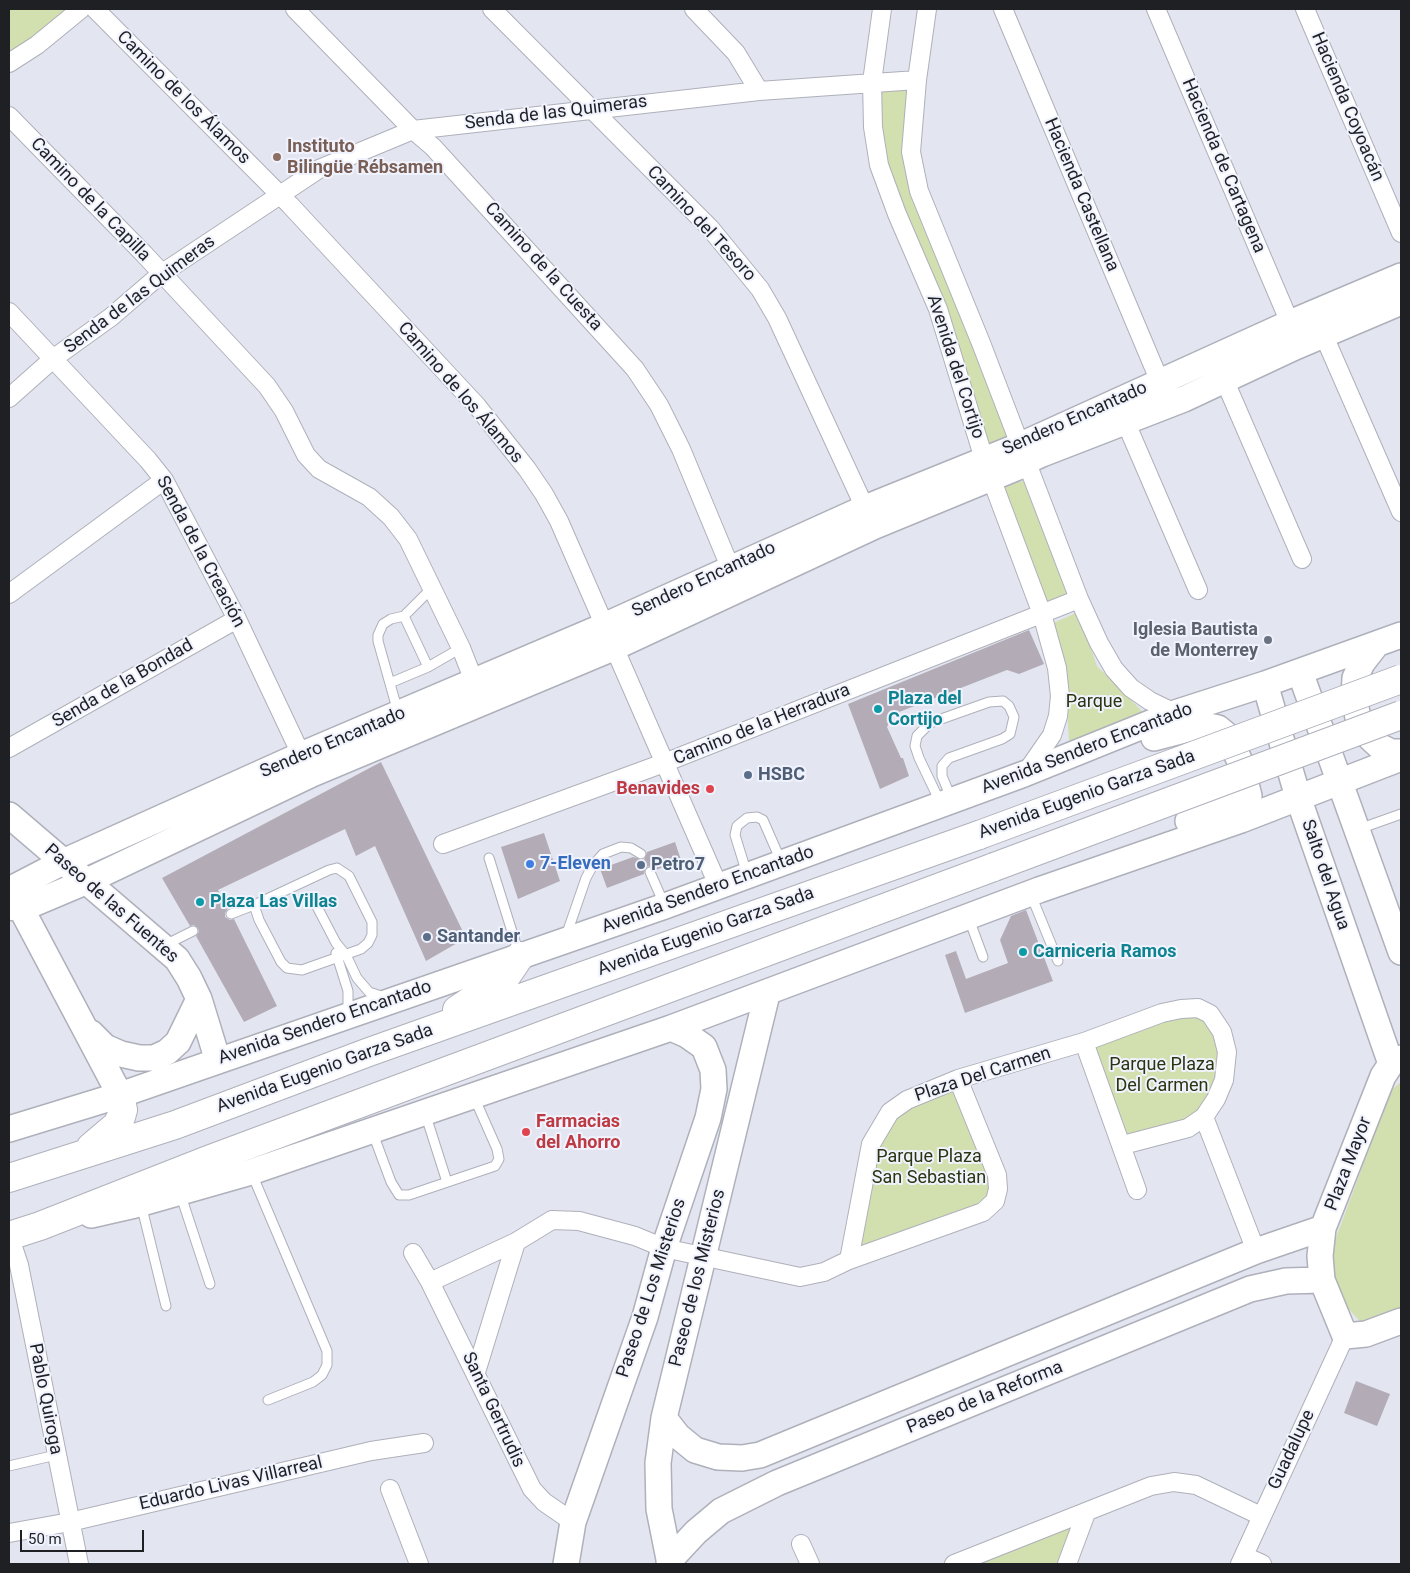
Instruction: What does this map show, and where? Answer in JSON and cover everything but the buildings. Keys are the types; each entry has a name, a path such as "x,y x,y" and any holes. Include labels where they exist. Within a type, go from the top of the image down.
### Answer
{"highway":[{"name":"Avenida Eugenio Garza Sada","path":"9,1178 82,1153 175,1125 406,1039 979,835 1401,679"},
{"name":"Avenida Eugenio Garza Sada","path":"9,1235 40,1226 208,1160 1401,715"},
{"path":"406,1039 449,1016 505,978 520,956"},
{"path":"82,1153 117,1125 123,1110 120,1095"}],"street":[{"path":"9,63 37,45 81,9"},
{"name":"Camino de los Álamos","path":"95,9 280,195 503,437 544,494 718,885"},
{"name":"Camino de la Cuesta","path":"295,9 413,130 433,147 636,369 659,405 682,449 730,567"},
{"name":"Camino del Tesoro","path":"492,9 710,228 760,289 777,318 865,508"},
{"path":"694,9 736,53 759,91"},
{"name":"Avenida del Cortijo","path":"882,9 872,82 873,127 880,165 897,214 938,309 988,469 1042,614 1057,668 1059,706 1052,735 1024,774"},
{"name":"Avenida del Cortijo","path":"927,9 917,80 911,152 915,178 1024,453 1079,599 1099,643 1114,669 1131,688 1150,701 1175,713"},
{"name":"Hacienda Castellana","path":"1003,9 1160,382"},
{"name":"Hacienda de Cartagena","path":"1156,9 1290,323"},
{"name":"Hacienda Coyoacán","path":"1305,9 1401,233"},
{"name":"Senda de las Quimeras","path":"9,398 54,358 111,318 161,274 280,195 319,170 413,130 590,108 759,91 917,80"},
{"name":"Camino de la Capilla","path":"9,116 267,386 284,411 306,455 319,469 369,497 392,517 408,539 461,648 474,681"},
{"name":"Sendero Encantado","path":"1024,453 1160,382 1290,323 1401,276"},
{"name":"Sendero Encantado","path":"1024,453 1126,423 1401,302"},
{"name":"Senda de la Creación","path":"9,312 54,358 148,460 164,480 237,618 306,765"},
{"path":"1324,336 1401,512"},
{"path":"1224,380 1302,559"},
{"path":"1126,423 1198,590"},
{"name":"Sendero Encantado","path":"12,896 85,882 399,714 474,681 608,637 730,567 865,508 988,469 1023,466 1024,453"},
{"name":"Sendero Encantado","path":"12,896 63,862 306,765 875,526 988,469"},
{"path":"9,594 164,480"},
{"name":"Camino de la Herradura","path":"443,844 664,763 1079,599"},
{"name":"Senda de la Bondad","path":"9,748 237,618"},
{"name":"Avenida Sendero Encantado","path":"9,1129 120,1095 665,906 1024,774 1175,713 1300,672 1401,635"},
{"path":"1376,645 1362,663 1356,678 1354,697 1358,718 1365,733 1379,746 1401,758"},
{"path":"1300,672 1356,830 1397,926 1401,952"},
{"name":"Salto del Agua","path":"1265,684 1298,797 1394,1052"},
{"path":"1024,774 1080,760 1188,727 1204,725 1218,728 1229,737 1241,764 1249,802 1241,820"},
{"name":"Avenida Eugenio Garza Sada","path":"40,1226 140,1204 251,1172 425,1113 767,994 1034,891 1241,820 1401,758"},
{"path":"1034,891 1072,865 1238,801 1247,788"},
{"name":"Paseo de las Fuentes","path":"9,815 85,882 163,946 185,972 199,999 218,1061"},
{"path":"12,896 120,1095"},
{"name":"Paseo de los Misterios","path":"670,1562 659,1509 658,1464 664,1418 767,994"},
{"path":"83,1027 105,1046 121,1054 139,1058 154,1058 167,1052 178,1042 199,999"},
{"name":"Plaza Del Carmen","path":"848,1260 871,1144 879,1127 890,1112 907,1100 958,1079 1084,1042 1181,1009 1198,1008 1210,1014 1222,1032 1227,1052 1224,1080 1216,1099 1204,1117 1188,1128 1122,1145"},
{"name":"Paseo de Los Misterios","path":"566,1564 573,1522 645,1317 664,1248 708,1118 714,1089 714,1070 704,1047 687,1035 671,1028"},
{"path":"1084,1042 1137,1190"},
{"name":"Plaza Mayor","path":"1345,1336 1322,1280 1320,1256 1323,1228 1394,1052"},
{"path":"430,1282 516,1242 552,1220 579,1222 635,1236 664,1248 800,1277 824,1272 848,1260 983,1212 995,1201 998,1189 997,1175 958,1079"},
{"path":"1204,1117 1256,1251"},
{"name":"Paseo de la Reforma","path":"664,1418 678,1436 695,1450 718,1457 742,1458 760,1455 1256,1251 1323,1228"},
{"name":"Pablo Quiroga","path":"9,1235 18,1265 78,1564"},
{"path":"476,1372 516,1242"},
{"name":"Santa Gertrudis","path":"413,1253 476,1372 520,1468 532,1489 544,1502 573,1522"},
{"name":"Paseo de la Reforma","path":"670,1562 696,1532 720,1511 777,1483 1250,1290 1286,1281 1322,1280"},
{"path":"1345,1336 1366,1334 1401,1321"},
{"name":"Guadalupe","path":"1242,1560 1345,1336"},
{"name":"Eduardo Livas Villarreal","path":"9,1533 70,1522 371,1451 424,1443"},
{"path":"954,1564 1150,1486 1174,1482 1196,1485 1261,1516"},
{"path":"390,1489 419,1564"},
{"path":"1066,1564 1086,1513"},
{"path":"801,1544 810,1564"},
{"path":"1242,1560 1262,1564"}],"lane":[{"path":"399,714 378,635 383,624 390,619 404,616 432,588"},
{"path":"404,616 428,667"},
{"path":"390,683 428,667 461,648"},
{"path":"1002,701 1009,706 1014,717 1010,734 1002,739 949,758 942,766 946,802 919,758 915,746 916,736 930,723 990,702 1002,701"},
{"path":"1356,830 1401,814"},
{"path":"747,875 735,835 737,826 747,818 757,817 763,820 782,862"},
{"path":"563,942 586,878 598,859 603,854 621,848 631,848 641,854"},
{"path":"489,858 520,956"},
{"path":"231,914 337,868 343,870 349,876 372,922 372,935 368,943 361,949 346,955 302,970 287,968 281,962 259,920 254,905"},
{"path":"650,872 665,906"},
{"path":"1034,891 1058,960"},
{"path":"313,899 336,943 346,955 357,978 368,992 377,996 397,998"},
{"path":"968,917 983,957"},
{"path":"163,946 193,931"},
{"path":"336,943 336,958 348,991 348,1013 344,1017"},
{"path":"372,1131 391,1182 399,1195 409,1195 495,1166 499,1159 497,1149 474,1096"},
{"path":"425,1113 447,1182"},
{"path":"251,1172 327,1352 327,1365 322,1375 313,1382 268,1400"},
{"path":"180,1192 210,1284"},
{"path":"140,1204 166,1306"},
{"path":"9,1466 56,1455"}],"green space":[{"path":"9,9 84,9 9,58"},
{"path":"906,86 909,97 906,134 1011,436 987,449 886,166 877,90"},
{"path":"999,480 1029,482 1070,594 1045,606"},
{"name":"Parque","path":"1078,612 1097,666 1145,714 1069,741 1066,696 1051,624"},
{"name":"Parque Plaza Del Carmen","path":"1198,1008 1227,1052 1204,1117 1123,1145 1084,1042"},
{"name":"Parque Plaza San Sebastian","path":"958,1079 997,1175 995,1201 849,1260 879,1127"},
{"path":"1401,1082 1401,1319 1370,1332 1342,1302 1328,1259 1391,1090"},
{"path":"1086,1513 1067,1564 954,1564"}],"place":[{"name":"Instituto Bilingüe Rébsamen","path":"277,157"},
{"name":"Iglesia Bautista de Monterrey","path":"1268,640"},
{"name":"Plaza del Cortijo","path":"878,709"},
{"name":"HSBC","path":"748,775"},
{"name":"Benavides","path":"710,789"},
{"name":"7-Eleven","path":"530,864"},
{"name":"Petro7","path":"641,865"},
{"name":"Plaza Las Villas","path":"200,902"},
{"name":"Santander","path":"427,937"},
{"name":"Carniceria Ramos","path":"1023,952"},
{"name":"Farmacias del Ahorro","path":"526,1132"}]}
